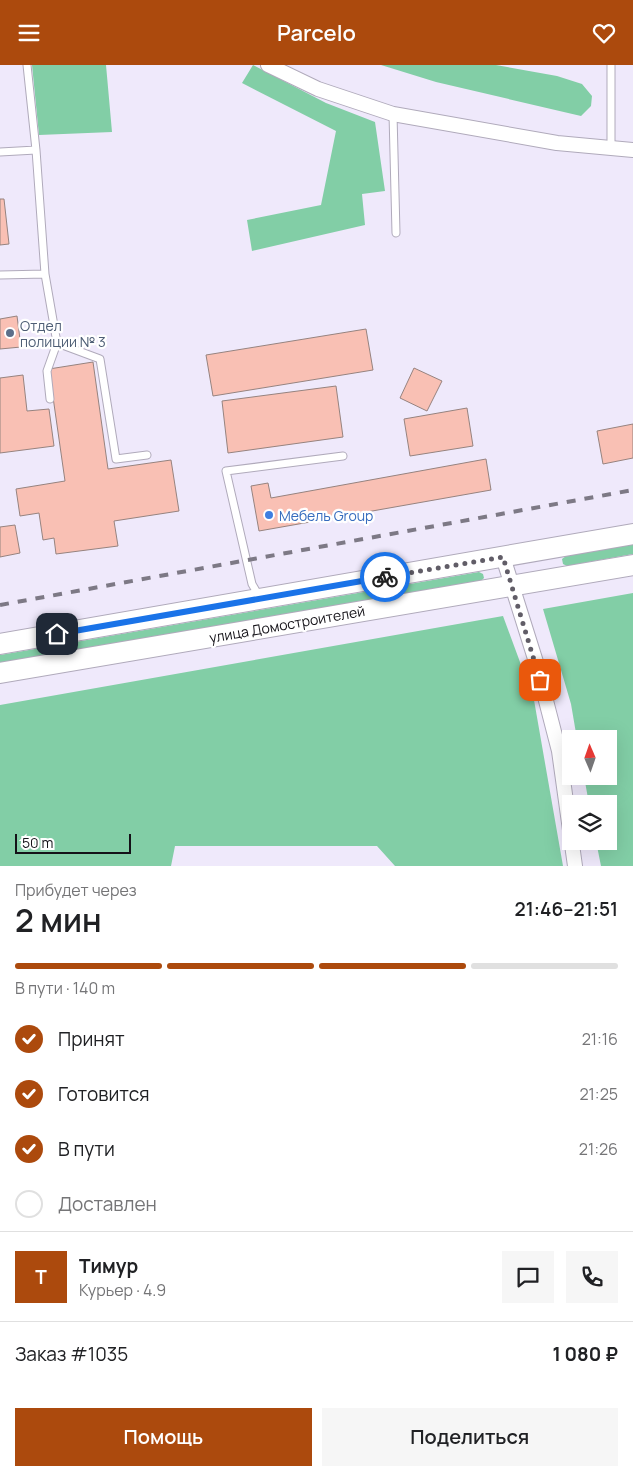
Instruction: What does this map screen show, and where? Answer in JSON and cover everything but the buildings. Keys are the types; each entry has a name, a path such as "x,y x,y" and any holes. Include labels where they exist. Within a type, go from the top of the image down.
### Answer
{"main road":[{"path":"0,644 633,534"},
{"name":"улица Домостроителей","path":"0,673 633,565"}],"street":[{"path":"268,65 318,89 393,114 611,150 633,151"},
{"path":"503,557 536,662 558,751 574,866"}],"lane":[{"path":"27,65 36,151 45,273 57,343 47,371 50,399"},
{"path":"611,65 611,150"},
{"path":"393,114 396,233"},
{"path":"0,152 36,151"},
{"path":"0,275 45,273"},
{"path":"57,343 100,359 116,459 147,455"},
{"path":"260,599 252,584 226,471 343,456"}],"green space":[{"path":"32,65 106,65 112,132 39,135"},
{"path":"253,65 326,103 375,122 385,191 362,194 365,225 252,251 247,220 321,205 336,131 242,83"},
{"path":"381,65 496,65 557,76 582,84 592,96 591,106 581,116 436,82"},
{"path":"633,544 633,554 567,566 563,564 562,559 566,556"},
{"path":"479,572 483,574 484,578 480,582 0,664 0,655"},
{"path":"633,593 633,866 601,866 598,850 617,850 617,795 587,795 586,785 618,785 618,730 575,730 571,704 543,609"},
{"path":"503,616 534,700 563,866 395,866 377,846 175,846 171,866 0,866 0,705"}],"railway":[{"path":"0,605 633,490"}],"way so far":[{"path":"385,577 503,557 540,680"}],"place":[{"name":"Отдел полиции № 3","path":"10,333"},
{"name":"Мебель Group","path":"269,515"}],"route":[{"path":"57,634 385,577"}]}
